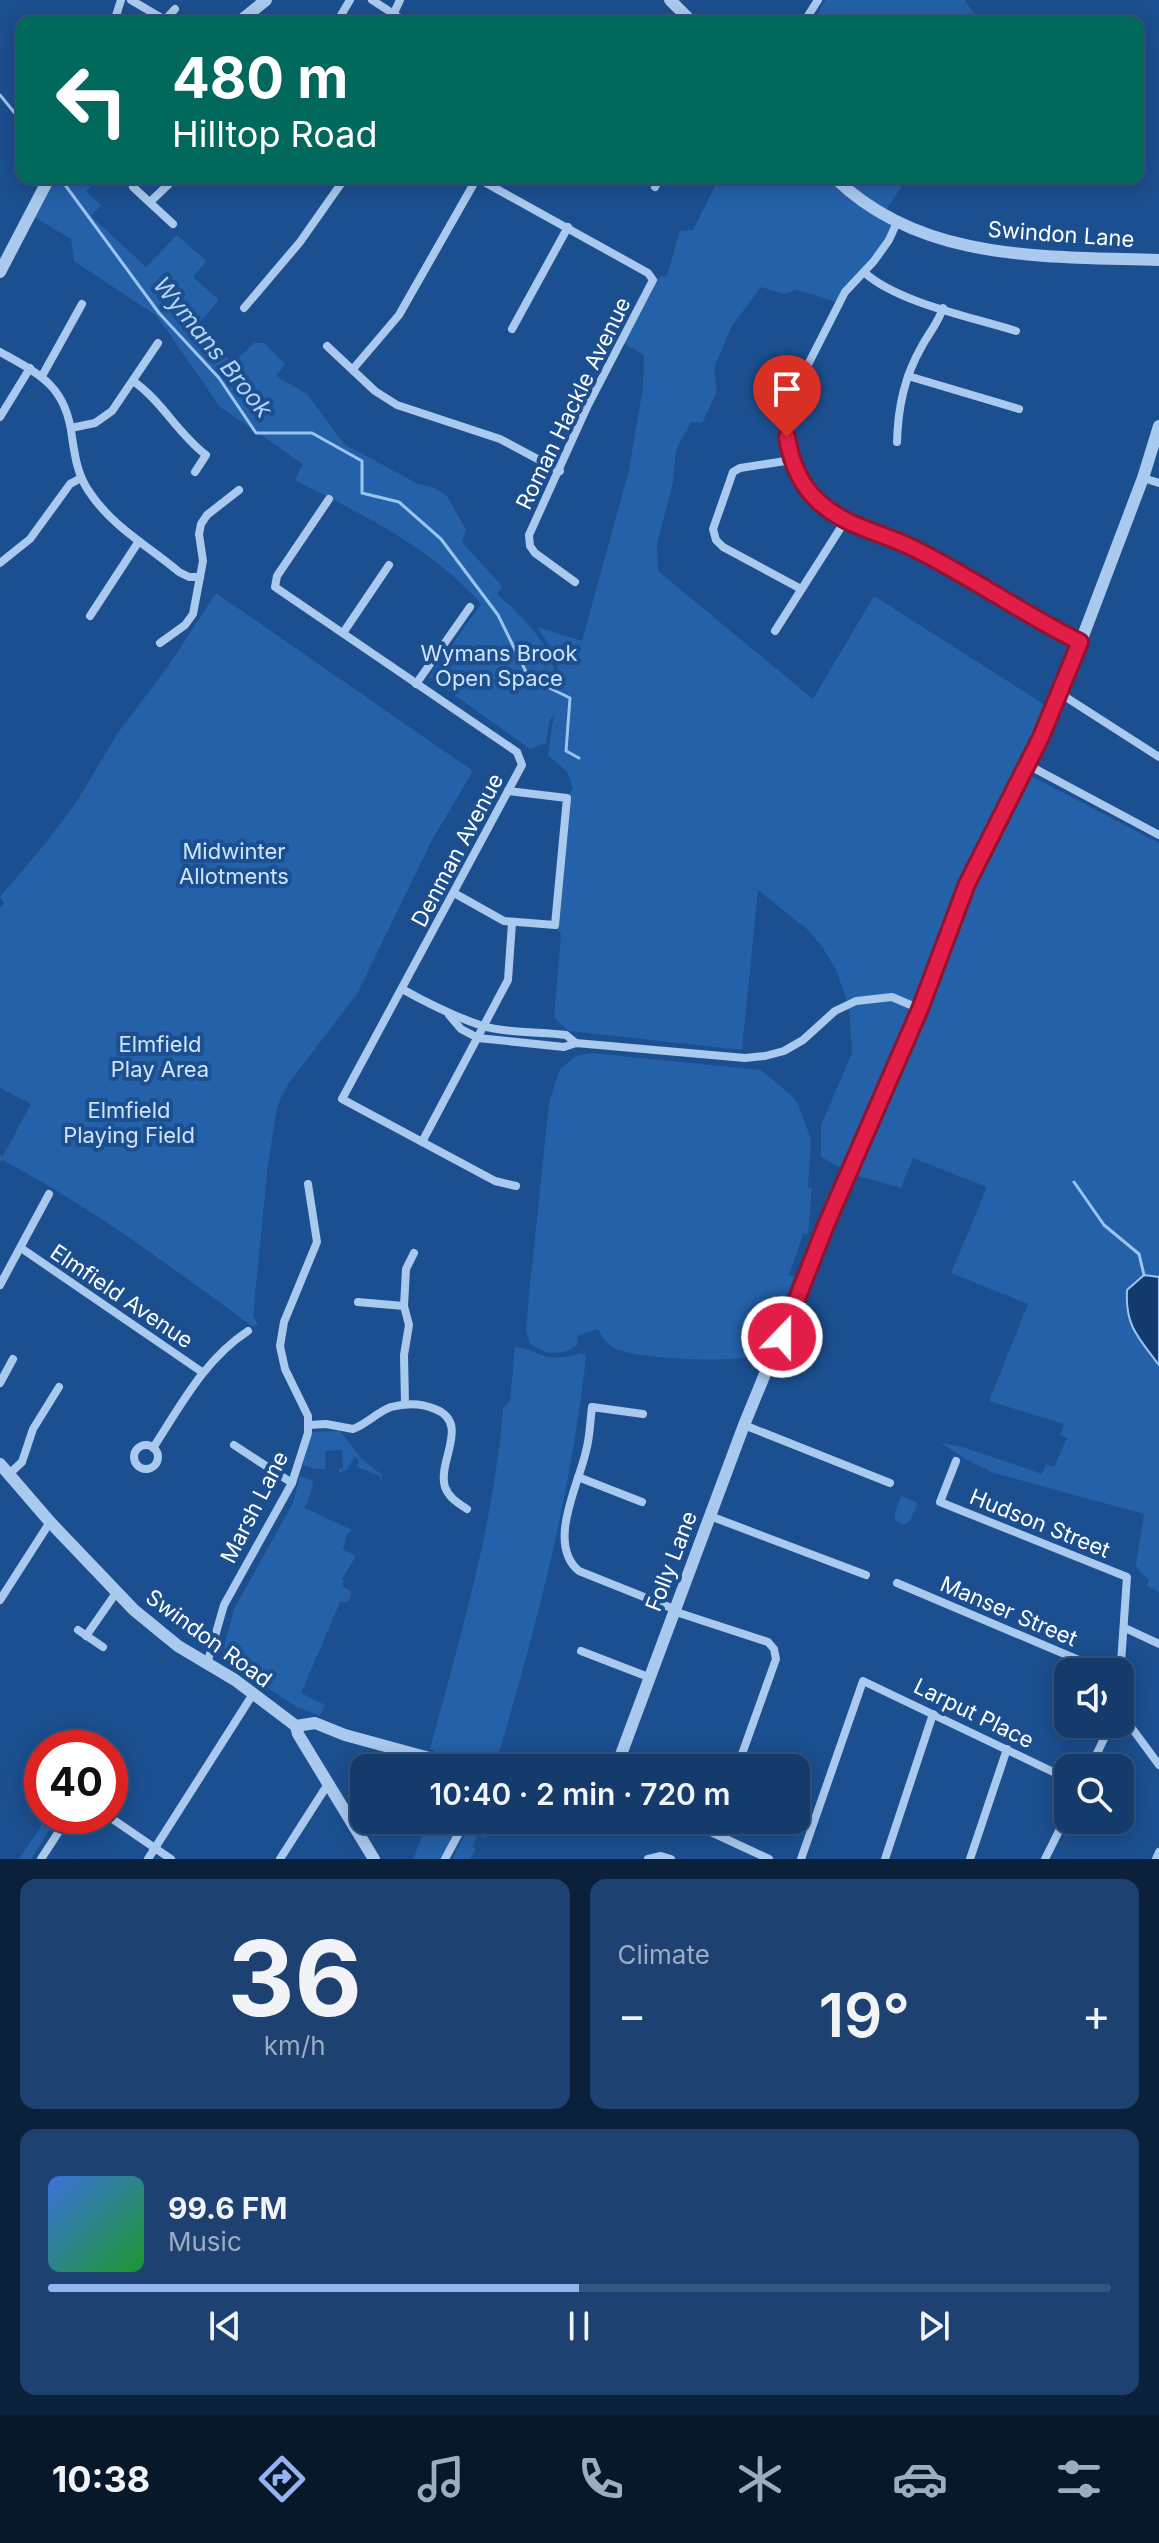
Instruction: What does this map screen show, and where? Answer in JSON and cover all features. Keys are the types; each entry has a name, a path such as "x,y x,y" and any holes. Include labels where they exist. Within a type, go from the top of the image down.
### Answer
{"street":[{"path":"131,0 158,16"},
{"path":"246,16 266,0"},
{"path":"372,0 393,15 400,0"},
{"path":"670,0 686,16"},
{"path":"169,16 175,9"},
{"path":"0,272 46,184"},
{"path":"150,202 169,184"},
{"path":"244,308 300,242 341,184"},
{"path":"353,369 399,315 474,184"},
{"name":"Roman Hackle Avenue","path":"488,184 648,273 653,280 587,407 531,529 529,541 535,553 575,582"},
{"name":"Swindon Lane","path":"842,184 859,199 897,222 940,239 981,250 1056,257 1159,260"},
{"path":"133,187 173,224"},
{"path":"897,222 889,240 865,273 845,292 794,392 786,425 792,460 809,492 845,521 913,548 1080,642"},
{"path":"512,329 568,227"},
{"path":"865,273 888,289 1016,331"},
{"path":"42,376 82,304"},
{"path":"897,442 899,404 908,376 943,308"},
{"path":"71,428 95,423 108,415 158,343"},
{"path":"327,346 375,391 397,405 500,439 560,471"},
{"path":"0,352 42,376 60,396 71,428 81,478 106,514 184,575 200,577"},
{"path":"0,417 30,368"},
{"path":"908,376 1019,409"},
{"path":"133,381 147,390 187,438 206,455 195,472"},
{"name":"Folly Lane","path":"621,1754 744,1425 826,1225 920,1009 967,884 1061,694 1143,478 1159,426"},
{"path":"792,460 733,472 713,529 716,540 723,547 801,589"},
{"path":"0,563 38,530 60,496 70,484 81,478"},
{"path":"1143,478 1159,483"},
{"path":"160,643 191,618 204,554 199,534 201,524 207,515 239,490"},
{"name":"Denman Avenue","path":"329,499 274,584 280,592 519,755 521,769 342,1099 495,1181 516,1186"},
{"path":"775,631 845,521"},
{"path":"90,616 139,541"},
{"path":"343,633 389,565"},
{"path":"416,684 470,607"},
{"path":"1061,694 1159,757"},
{"path":"1028,765 1158,833"},
{"path":"454,893 512,923 555,925 567,798 508,791"},
{"path":"422,1142 508,980 512,923"},
{"path":"402,989 449,1015 467,1018 484,1027 566,1035 576,1043"},
{"path":"449,1015 461,1029 478,1038 564,1047 576,1043 755,1058 794,1046 825,1018 856,1001 892,997 920,1009"},
{"path":"308,1184 317,1242 284,1322 280,1346 285,1369 308,1416 309,1425 326,1424 353,1429 385,1410 405,1404 430,1407 449,1419 453,1433 443,1477 448,1494 467,1509"},
{"path":"0,1285 49,1194"},
{"name":"Elmfield Avenue","path":"21,1248 202,1372"},
{"path":"405,1404 404,1355 409,1325 404,1306 406,1269 414,1253"},
{"path":"358,1302 404,1306"},
{"path":"153,1448 202,1372 231,1342 248,1331"},
{"path":"0,1383 13,1359"},
{"path":"4,1469 22,1462 33,1429 59,1387"},
{"path":"643,1414 592,1407 587,1449 567,1519 566,1550 572,1565 583,1573 674,1610 768,1642 774,1649 776,1659 742,1754"},
{"name":"Marsh Lane","path":"207,1664 224,1605 292,1483 309,1425"},
{"path":"744,1425 890,1483"},
{"path":"234,1445 292,1483"},
{"name":"Hudson Street","path":"956,1461 940,1502 1127,1577 1125,1628"},
{"name":"Swindon Road","path":"4,1469 116,1593 165,1637 296,1726 368,1856"},
{"path":"578,1477 642,1502"},
{"path":"710,1516 866,1575"},
{"path":"2,1594 50,1522"},
{"name":"Manser Street","path":"897,1583 1074,1658"},
{"path":"86,1636 116,1593"},
{"path":"1122,1658 1125,1628 1159,1644"},
{"path":"78,1630 103,1647"},
{"path":"581,1651 651,1678"},
{"name":"Larput Place","path":"801,1859 863,1681 1054,1772"},
{"path":"148,1859 253,1694"},
{"path":"885,1859 933,1714"},
{"path":"296,1726 315,1723 411,1754"},
{"path":"1134,1731 1159,1765"},
{"path":"970,1859 1007,1749"},
{"path":"280,1859 328,1784"},
{"path":"128,1830 171,1859"},
{"path":"41,1859 57,1834"},
{"path":"445,1859 458,1834"},
{"path":"716,1834 765,1858"},
{"path":"1045,1859 1058,1834"},
{"path":"1156,1859 1159,1852"},
{"path":"648,1859 661,1856 671,1859"}],"green space":[{"path":"826,0 964,0 976,16 816,16"},
{"name":"Wymans Brook Open Space","path":"46,184 94,184 86,191 101,205 91,216 146,267 177,235 206,261 193,277 219,300 195,328 233,363 254,343 264,343 285,364 276,376 307,394 344,444 447,496 466,530 462,542 502,586 497,594 530,627 547,651 553,664 557,695 558,668 552,651 537,627 582,641 629,470 643,387 644,355 621,342 653,280 667,275 680,231 693,230 716,184 903,184 883,215 897,222 840,303 797,290 784,294 761,287 732,326 714,368 717,392 702,423 691,422 676,450 673,483 657,543 658,571 813,699 874,596 1048,707 1020,770 1159,843 1159,1592 1147,1586 1149,1580 1136,1564 1144,1514 994,1473 941,1443 963,1447 1042,1474 1046,1464 1054,1467 1067,1438 1060,1435 1064,1424 989,1401 1028,1304 951,1273 987,1187 913,1158 901,1188 855,1175 821,1157 821,1125 852,1053 849,1006 836,970 823,948 807,929 758,890 742,1050 569,1031 554,1018 561,935 555,925 567,798 573,788 567,772 548,755 554,714 549,722 546,743 530,749 429,677 481,604 440,565 394,533 295,480 303,464 220,407 157,316 74,261 71,239 31,215"},
{"name":"Midwinter Allotments","path":"216,593 473,771 432,840 357,994 288,1084 277,1107 253,1316 258,1324 253,1327 99,1218 35,1178 2,1160 0,1162 0,1155 3,1156 31,1104 0,1088 0,908 4,903 0,897 79,798 117,734 169,665"},
{"path":"591,1053 761,1070 798,1104 811,1139 808,1187 812,1188 808,1234 803,1234 789,1275 794,1277 762,1355 710,1359 644,1355 614,1348 604,1340 598,1329 577,1336 578,1344 561,1353 541,1350 530,1343 526,1331 549,1103 560,1069 576,1056"},
{"path":"515,1347 552,1358 582,1353 586,1357 571,1461 550,1563 498,1754 432,1754 434,1750 430,1749 484,1538 499,1452 503,1408 510,1401"},
{"path":"340,1431 362,1459 382,1475 381,1484 380,1476 357,1467 359,1460 354,1457 347,1470 339,1473 339,1469 343,1468 342,1450 325,1451 326,1469 303,1465 311,1432"},
{"path":"300,1476 313,1481 305,1508 352,1530 343,1549 356,1556 342,1579 342,1586 352,1592 348,1602 340,1602 301,1693 325,1705 320,1716 297,1707 221,1658 234,1609 293,1503"},
{"path":"901,1496 918,1503 910,1521 903,1525 895,1520"},
{"path":"36,1834 47,1834 31,1859 19,1859"},
{"path":"423,1834 458,1834 445,1859 413,1859"},
{"path":"465,1834 486,1834 484,1838 478,1835 472,1847 476,1849 470,1859 452,1859"}],"shaded area":[{"path":"1144,1275 1159,1277 1159,1365 1134,1330 1128,1313 1127,1290"}],"waterway":[{"name":"Wymans Brook","path":"0,95 16,115"},
{"name":"Wymans Brook","path":"64,184 159,313 219,378 256,433 312,433 362,461 362,493 399,502 441,539 498,615 529,678 570,698 566,751 579,758"},
{"name":"Wymans Brook","path":"1074,1182 1104,1225 1139,1254 1144,1275"}],"route":[{"path":"782,1337 826,1225 920,1009 967,884 1028,765 1061,694 1080,642 913,548 857,527 835,515 802,482 792,460 787,437"}],"park label":[{"name":"Elmfield Play Area","path":"160,1056"},
{"name":"Elmfield Playing Field","path":"129,1122"}]}
